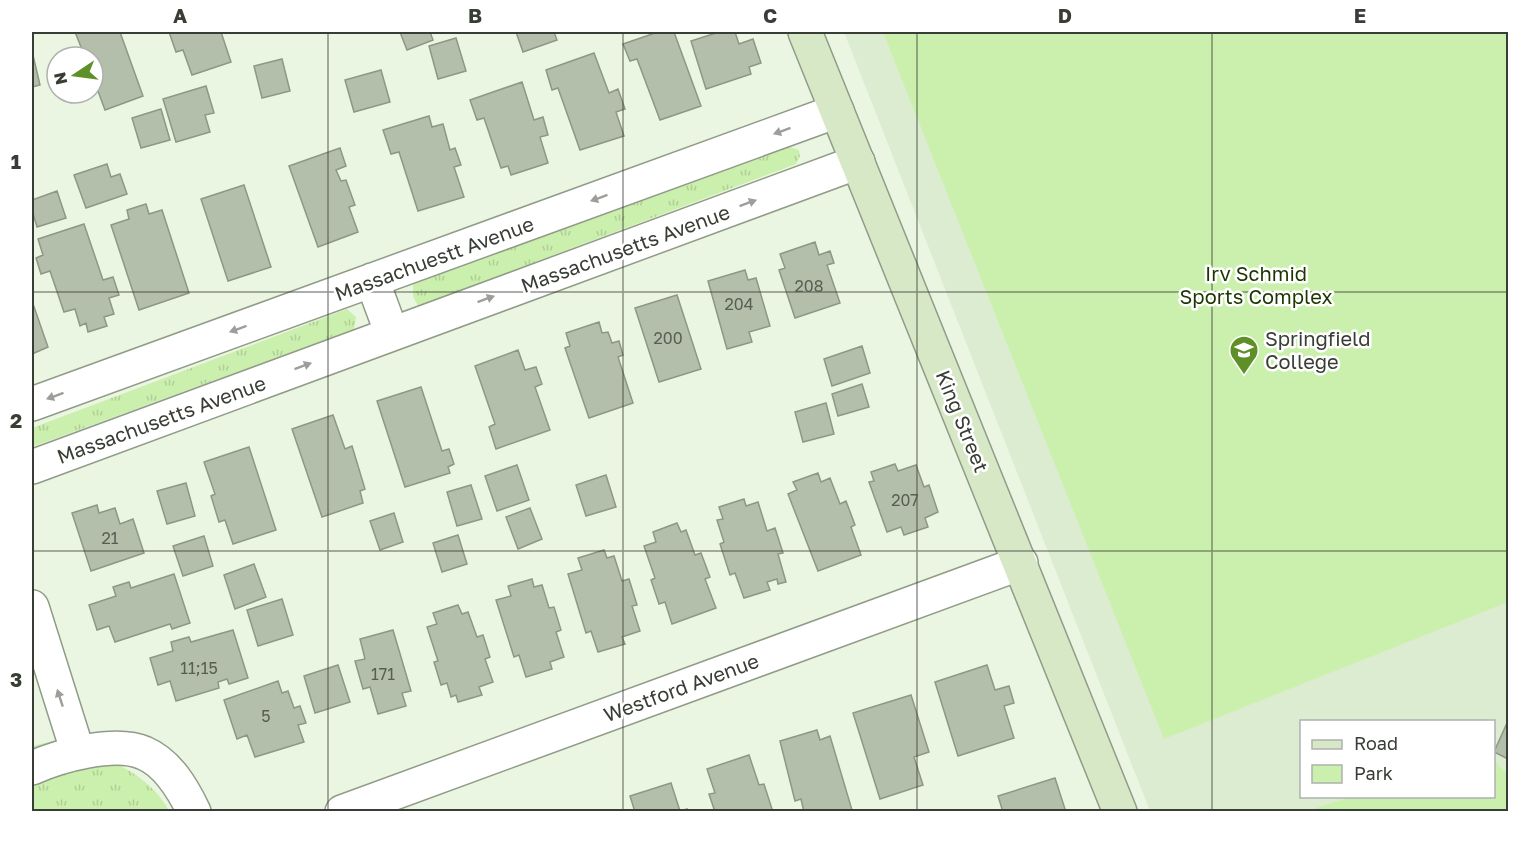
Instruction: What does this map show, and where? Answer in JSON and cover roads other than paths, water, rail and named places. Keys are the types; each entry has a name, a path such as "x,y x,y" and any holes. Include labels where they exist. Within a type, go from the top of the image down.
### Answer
{"street":[{"name":"King Street","path":"805,32 1021,562 1120,812"},
{"name":"Massachuestt Avenue","path":"32,404 837,111"},
{"name":"Massachusetts Avenue","path":"32,466 858,162"},
{"path":"372,280 392,334"},
{"name":"Westford Avenue","path":"342,812 1021,562"},
{"path":"32,607 78,753"},
{"path":"32,768 78,753 113,749 143,752 155,759 175,780 194,812"}],"place":[{"name":"Springfield College","path":"1244,376"}],"park label":[{"name":"Irv Schmid Sports Complex","path":"1256,284"}]}
